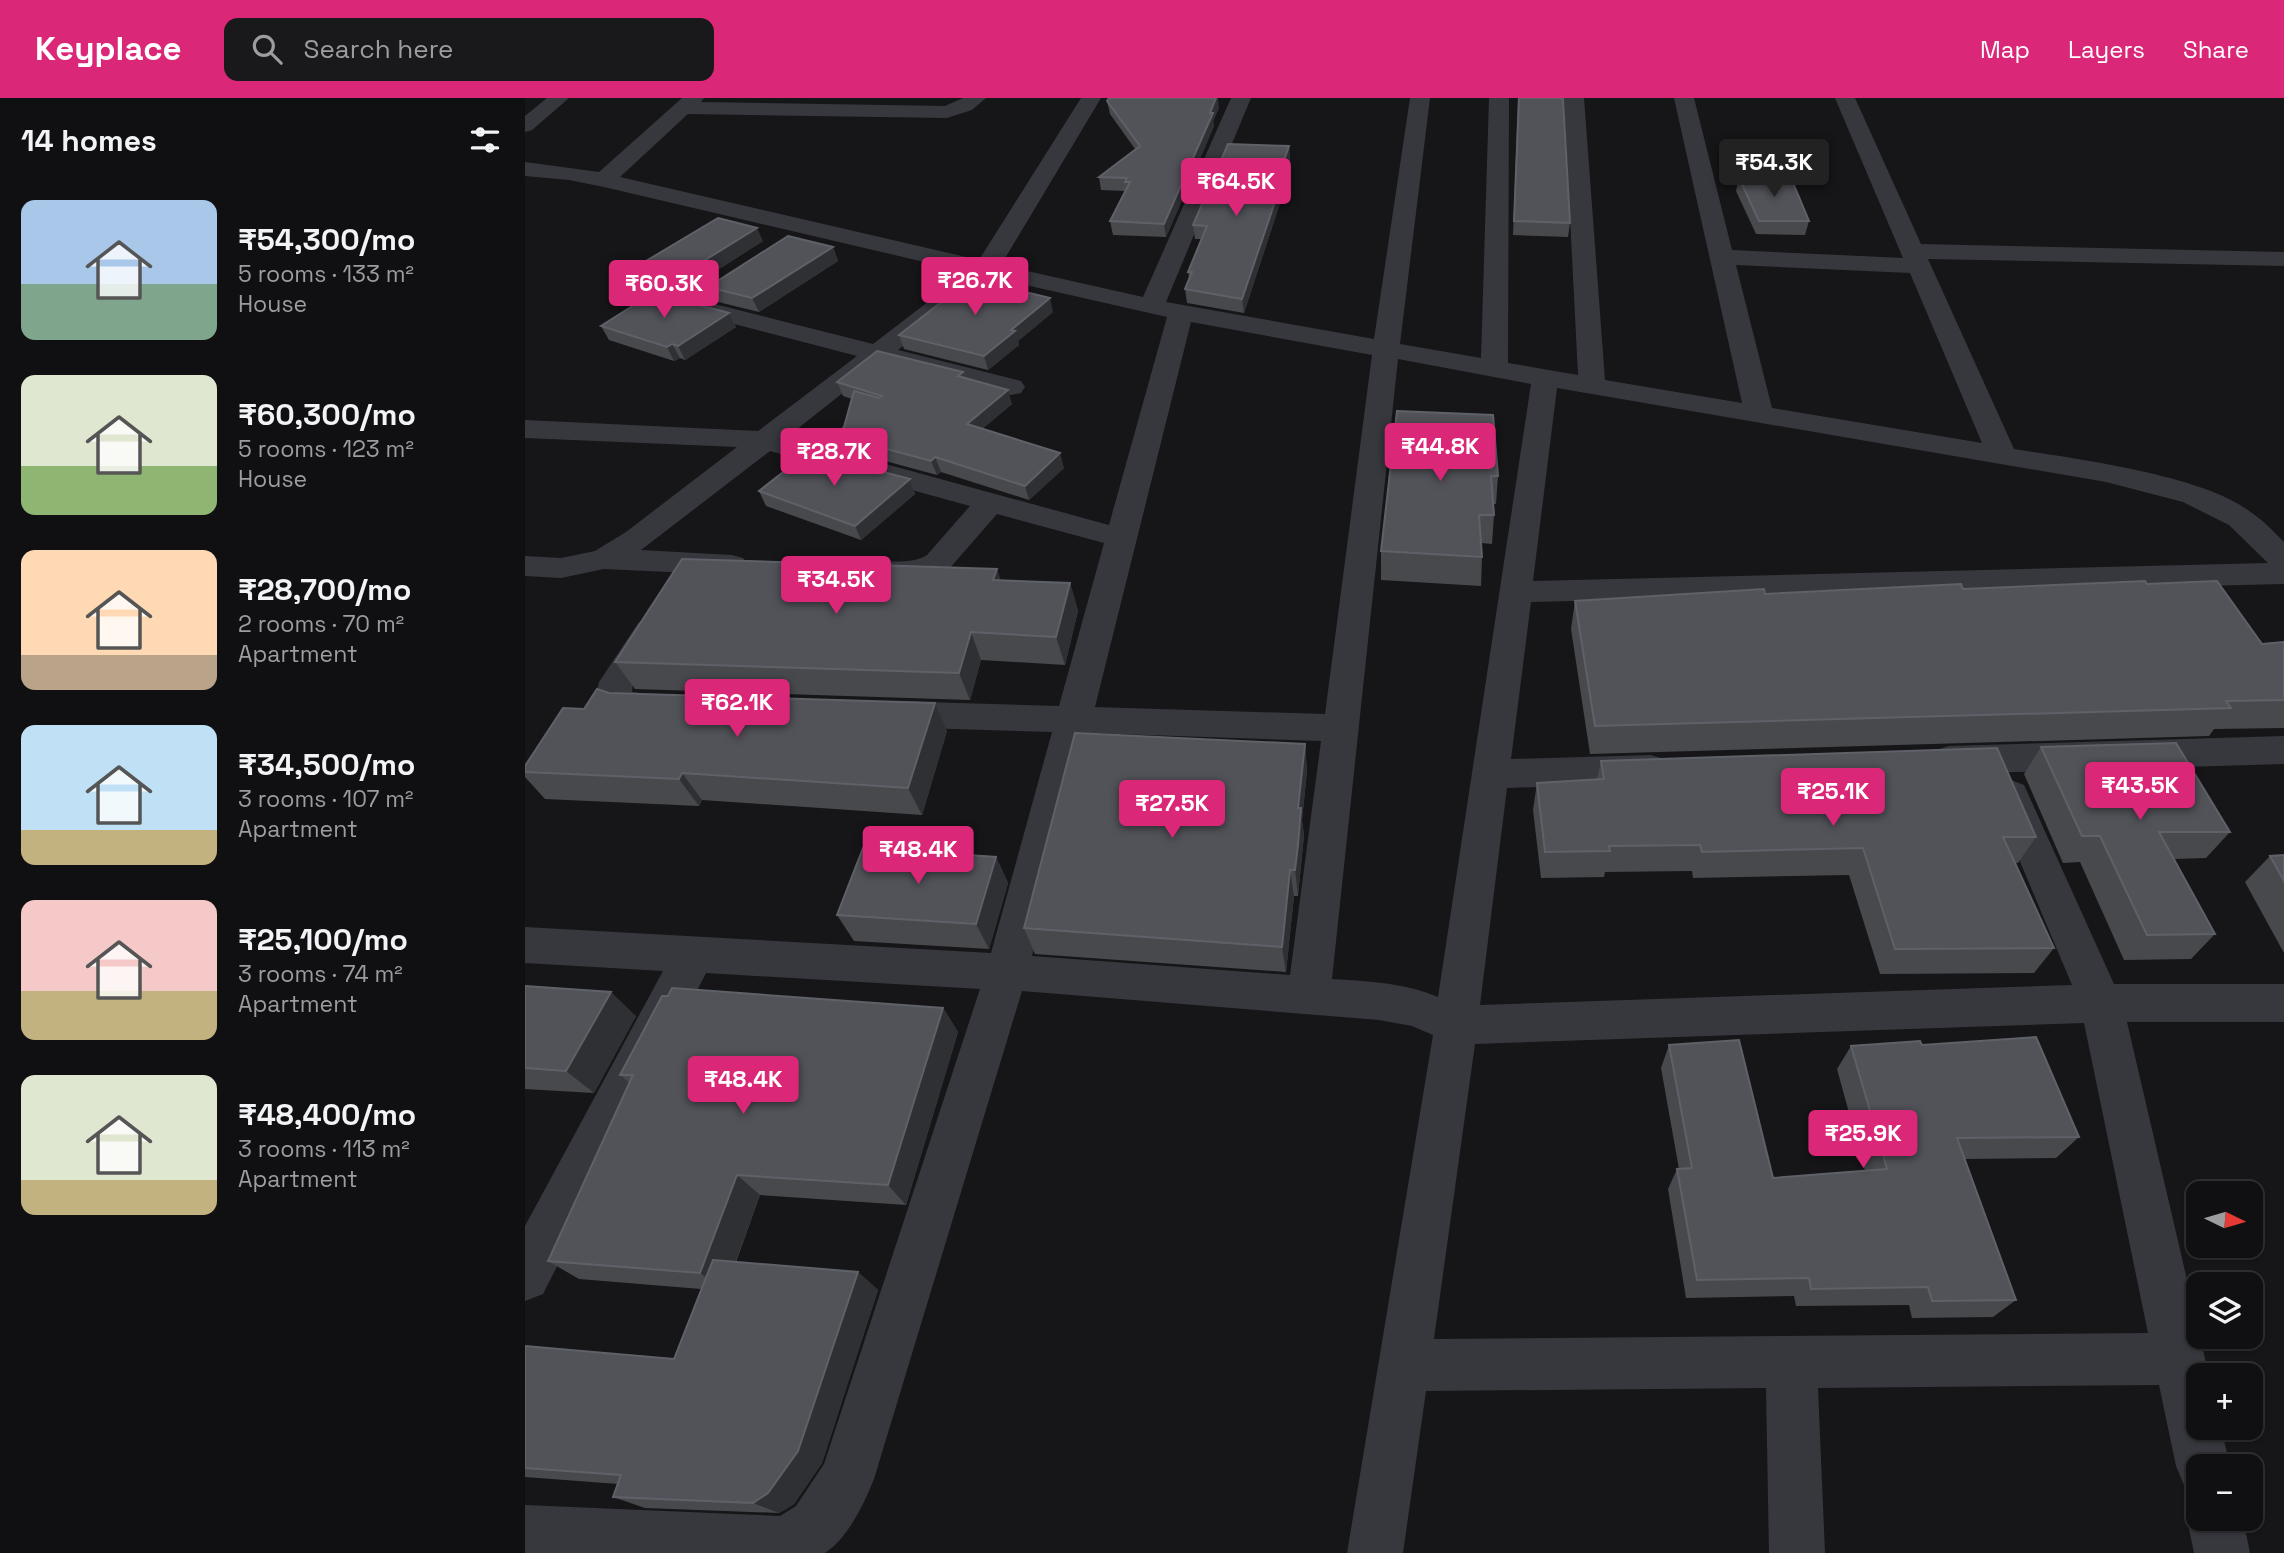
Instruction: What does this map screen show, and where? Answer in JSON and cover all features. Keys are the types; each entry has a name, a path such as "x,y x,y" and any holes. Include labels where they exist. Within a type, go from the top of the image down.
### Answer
{"street":[{"path":"525,126 559,98"},
{"path":"604,180 688,103 867,105 947,112 965,106 976,98"},
{"path":"604,559 637,539 986,269 1091,98"},
{"path":"525,1533 787,1545 816,1526 848,1479 1007,972 1121,538 1166,310 1241,98"},
{"path":"1309,996 1420,98"},
{"path":"1494,369 1499,98"},
{"path":"1574,98 1592,386"},
{"path":"1684,98 1759,414"},
{"path":"1845,98 2003,455"},
{"path":"525,169 569,173 604,180 1166,310 1545,378 2106,473 2194,495 2240,518 2284,559"},
{"path":"774,248 807,227"},
{"path":"1722,257 2284,259"},
{"path":"628,289 698,297 877,353 1011,387"},
{"path":"1375,1553 1456,1025 1545,378"},
{"path":"525,429 764,440 1121,538"},
{"path":"853,570 927,570 938,562 990,502"},
{"path":"2240,518 2284,523"},
{"path":"525,566 561,568 604,559 761,566"},
{"path":"685,707 630,705 613,698 616,682 695,563"},
{"path":"1514,592 2284,573"},
{"path":"852,713 1342,728"},
{"path":"1913,761 2284,750"},
{"path":"1996,759 2101,1003 2200,1454"},
{"path":"1489,774 1681,768"},
{"path":"525,945 1007,972 1379,1001 1417,1007 1456,1025 2101,1003 2284,1003"},
{"path":"525,1276 694,954"},
{"path":"1403,1365 2179,1359"},
{"path":"1791,1362 1797,1553"},
{"path":"2217,1531 2222,1553"}],"building":[{"path":"1109,98 1216,98 1210,113 1213,113 1164,224 1110,221 1130,182 1125,182 1127,178 1099,177 1140,146 1107,101"},
{"path":"1519,98 1563,98 1570,223 1514,221"},
{"path":"1228,144 1289,146 1276,184 1281,184 1242,299 1185,289 1192,272 1188,272 1207,226 1193,225"},
{"path":"1739,178 1791,178 1809,221 1759,221"},
{"path":"718,218 757,228 676,278 636,267"},
{"path":"788,236 833,247 752,298 708,287"},
{"path":"971,279 1050,298 984,356 899,335"},
{"path":"653,293 729,313 678,346 672,344 667,347 601,326"},
{"path":"877,351 963,372 958,376 1008,390 967,424 1060,453 1025,486 935,457 931,461 835,435 844,427 854,391 879,398 882,396 837,382"},
{"path":"1397,411 1493,415 1498,476 1491,476 1494,515 1479,515 1482,557 1381,551"},
{"path":"812,453 910,479 855,526 759,491 801,458 804,459"},
{"path":"682,559 997,569 993,580 1070,583 1056,637 971,632 959,673 615,662"},
{"path":"2145,581 2147,584 2217,581 2262,644 2284,642 2284,700 2226,701 2231,708 1595,726 1575,601 1764,589 1765,594 1961,584 1963,589"},
{"path":"597,689 609,693 935,703 908,788 682,773 679,779 525,772 525,766 563,708 584,709"},
{"path":"1075,733 1305,744 1298,808 1301,808 1298,845 1295,870 1290,870 1282,947 1024,928"},
{"path":"2176,743 2230,832 2159,832 2215,934 2147,935 2100,836 2082,836 2041,747"},
{"path":"1997,748 2036,837 2003,837 2054,948 1895,949 1863,848 1702,852 1700,845 1609,846 1610,851 1545,852 1537,783 1604,779 1601,761"},
{"path":"863,848 996,857 976,924 837,915"},
{"path":"2284,855 2284,881 2270,856"},
{"path":"525,986 611,992 566,1071 525,1068"},
{"path":"672,988 943,1008 888,1185 737,1175 700,1273 548,1261 633,1075 620,1075 662,996 668,996"},
{"path":"2036,1037 2079,1137 1957,1138 2016,1300 1932,1301 1928,1287 1811,1289 1809,1278 1697,1280 1677,1169 1692,1168 1669,1045 1739,1040 1773,1178 1887,1169 1851,1046 1920,1041 1922,1045"},
{"path":"713,1260 858,1272 798,1451 768,1493 753,1503 613,1497 621,1475 525,1468 525,1346 674,1359"}]}
